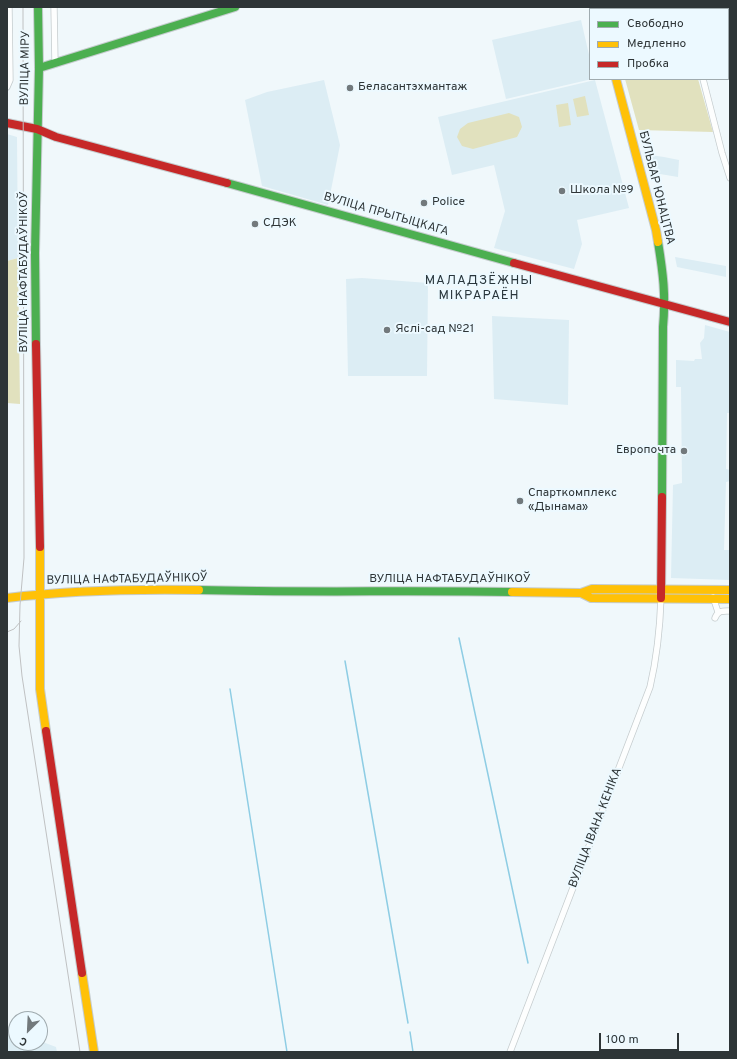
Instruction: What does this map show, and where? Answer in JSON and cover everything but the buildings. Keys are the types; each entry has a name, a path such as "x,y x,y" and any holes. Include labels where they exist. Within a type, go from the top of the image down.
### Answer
{"main road":[{"name":"ВУЛІЦА МІРУ","path":"37,129 40,68 38,7"},
{"path":"40,68 55,62 235,7"},
{"name":"БУЛЬВАР ЮНАЦТВА","path":"616,80 656,230 664,280 666,304"},
{"name":"ВУЛІЦА ПРЫТЫЦКАГА","path":"7,122 37,129 56,137 182,170 730,322"},
{"name":"ВУЛІЦА НАФТАБУДАЎНІКОЎ","path":"37,129 35,253 41,594 58,592 156,590 342,592 410,591 581,593 595,598 730,599"},
{"path":"661,598 663,327 666,304"},
{"name":"ВУЛІЦА НАФТАБУДАЎНІКОЎ","path":"581,593 592,589 730,590"},
{"path":"7,598 41,594 40,689 94,1052"}],"street":[{"name":"ВУЛІЦА МІРУ","path":"7,87 10,80 9,7"},
{"path":"54,7 55,62"},
{"path":"703,80 730,178"},
{"path":"713,589 716,615 730,611"},
{"name":"ВУЛІЦА ІВАНА КЕНІКА","path":"510,1052 650,687 658,646 661,598"}],"shaded area":[{"path":"581,20 589,55 589,80 506,99 492,40"},
{"path":"324,80 340,145 328,205 262,186 245,100 267,92"},
{"name":"Школа №9","path":"595,80 629,208 577,220 582,244 574,269 494,248 505,211 494,165 452,175 438,117"},
{"path":"7,134 17,137 18,258 7,261"},
{"path":"650,155 679,160 678,177 654,173"},
{"path":"675,257 726,266 726,277 677,267"},
{"name":"Яслі-сад №21","path":"362,278 428,283 427,376 348,376 346,279"},
{"path":"492,316 569,320 568,405 494,399"},
{"path":"705,325 730,332 730,413 727,413 726,469 730,470 730,481 726,482 724,550 730,550 730,580 671,578 673,485 682,483 681,387 676,387 676,360 694,361 695,359 702,359 700,343 704,338"},
{"path":"7,1035 8,1051 48,1051 48,1044 56,1047 57,1052 7,1052"}],"green space":[{"path":"625,80 698,80 713,132 639,130"},
{"path":"585,96 589,115 577,117 573,99"},
{"path":"568,103 571,125 559,127 556,105"},
{"path":"509,113 519,117 522,127 517,137 473,149 462,146 457,137 460,129 468,123"},
{"path":"18,258 20,404 7,403 7,261"}],"waterway":[{"path":"459,638 528,963"},
{"path":"345,661 408,1023"},
{"path":"230,689 287,1052"},
{"path":"410,1032 413,1052"}],"tram line":[{"path":"23,7 24,558 20,605 19,646 22,676 80,1052"},
{"path":"7,632 14,629 21,621"}],"traffic: fast":[{"path":"36,344 35,253 39,68 38,7"},
{"path":"39,68 235,7"},
{"path":"227,183 514,263"},
{"path":"658,242 663,274 664,294 662,497"},
{"path":"199,590 512,592"}],"traffic: slow":[{"path":"616,80 658,242"},
{"path":"40,547 40,689 46,731"},
{"path":"581,593 592,589 730,590"},
{"path":"7,598 55,593 199,590"},
{"path":"512,592 581,593 591,598 730,599"},
{"path":"82,973 94,1052"}],"traffic: jam":[{"path":"7,123 37,129 56,137 227,183"},
{"path":"514,263 730,322"},
{"path":"36,344 40,547"},
{"path":"661,598 662,497"},
{"path":"46,731 82,973"}],"place":[{"name":"Беласантэхмантаж","path":"350,88"},
{"name":"Школа №9","path":"562,191"},
{"name":"Police","path":"424,203"},
{"name":"СДЭК","path":"255,224"},
{"name":"Яслі-сад №21","path":"387,330"},
{"name":"Европочта","path":"684,451"},
{"name":"Спарткомплекс «Дынама»","path":"520,501"}],"district":[{"name":"МАЛАДЗЁЖНЫ МІКРАРАЁН","path":"479,288"}]}
